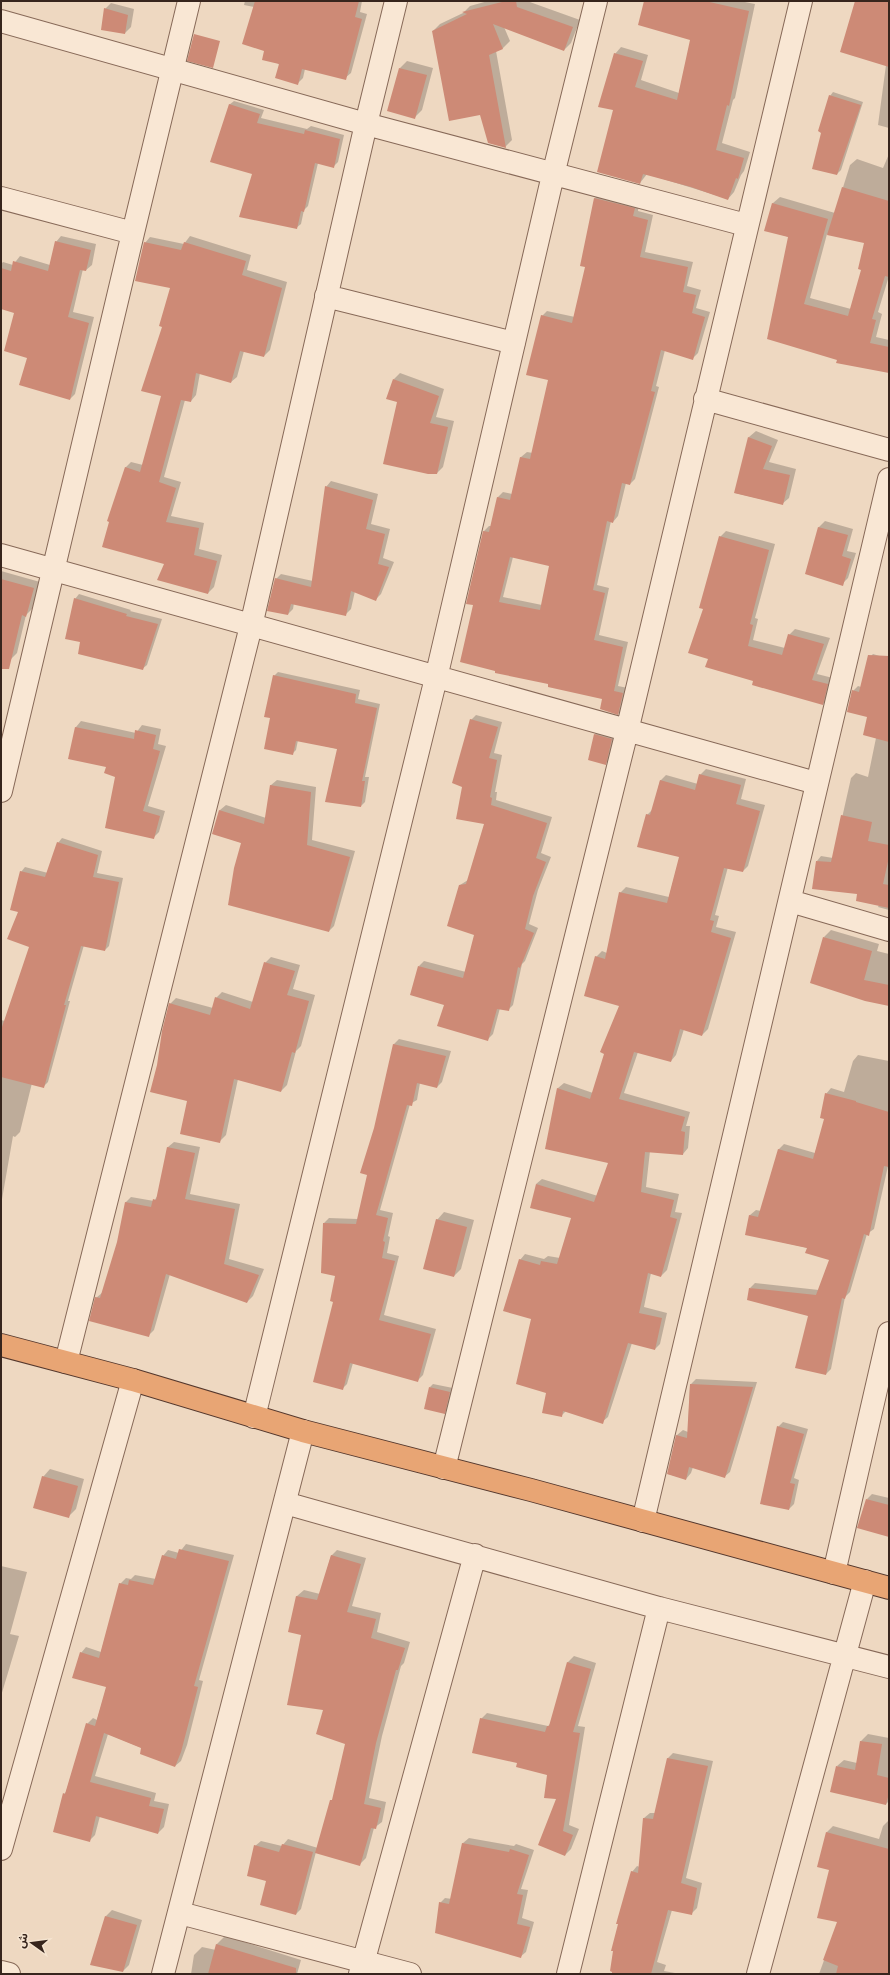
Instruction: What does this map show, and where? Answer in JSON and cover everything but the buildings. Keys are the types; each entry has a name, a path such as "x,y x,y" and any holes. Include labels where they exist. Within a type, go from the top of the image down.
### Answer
{"highway":[{"path":"1,1345 133,1380 303,1431 889,1588"}],"street":[{"path":"1,791 132,233 189,1"},
{"path":"66,1362 251,626 326,296 396,1"},
{"path":"254,1417 436,678 553,175 596,1"},
{"path":"444,1468 627,731 746,225 801,1"},
{"path":"1,21 172,71 553,175 746,225"},
{"path":"1,198 132,233"},
{"path":"326,296 514,343"},
{"path":"706,399 889,450"},
{"path":"643,1521 889,479"},
{"path":"1,555 436,678 816,783"},
{"path":"790,901 889,930"},
{"path":"834,1573 889,1333"},
{"path":"1,1849 133,1380"},
{"path":"163,1974 180,1913 303,1431"},
{"path":"285,1503 475,1555 659,1608 889,1667"},
{"path":"362,1968 475,1555"},
{"path":"758,1974 865,1581"},
{"path":"568,1974 659,1608"},
{"path":"180,1913 362,1968 410,1974"},
{"path":"1,1972 9,1974"}]}
